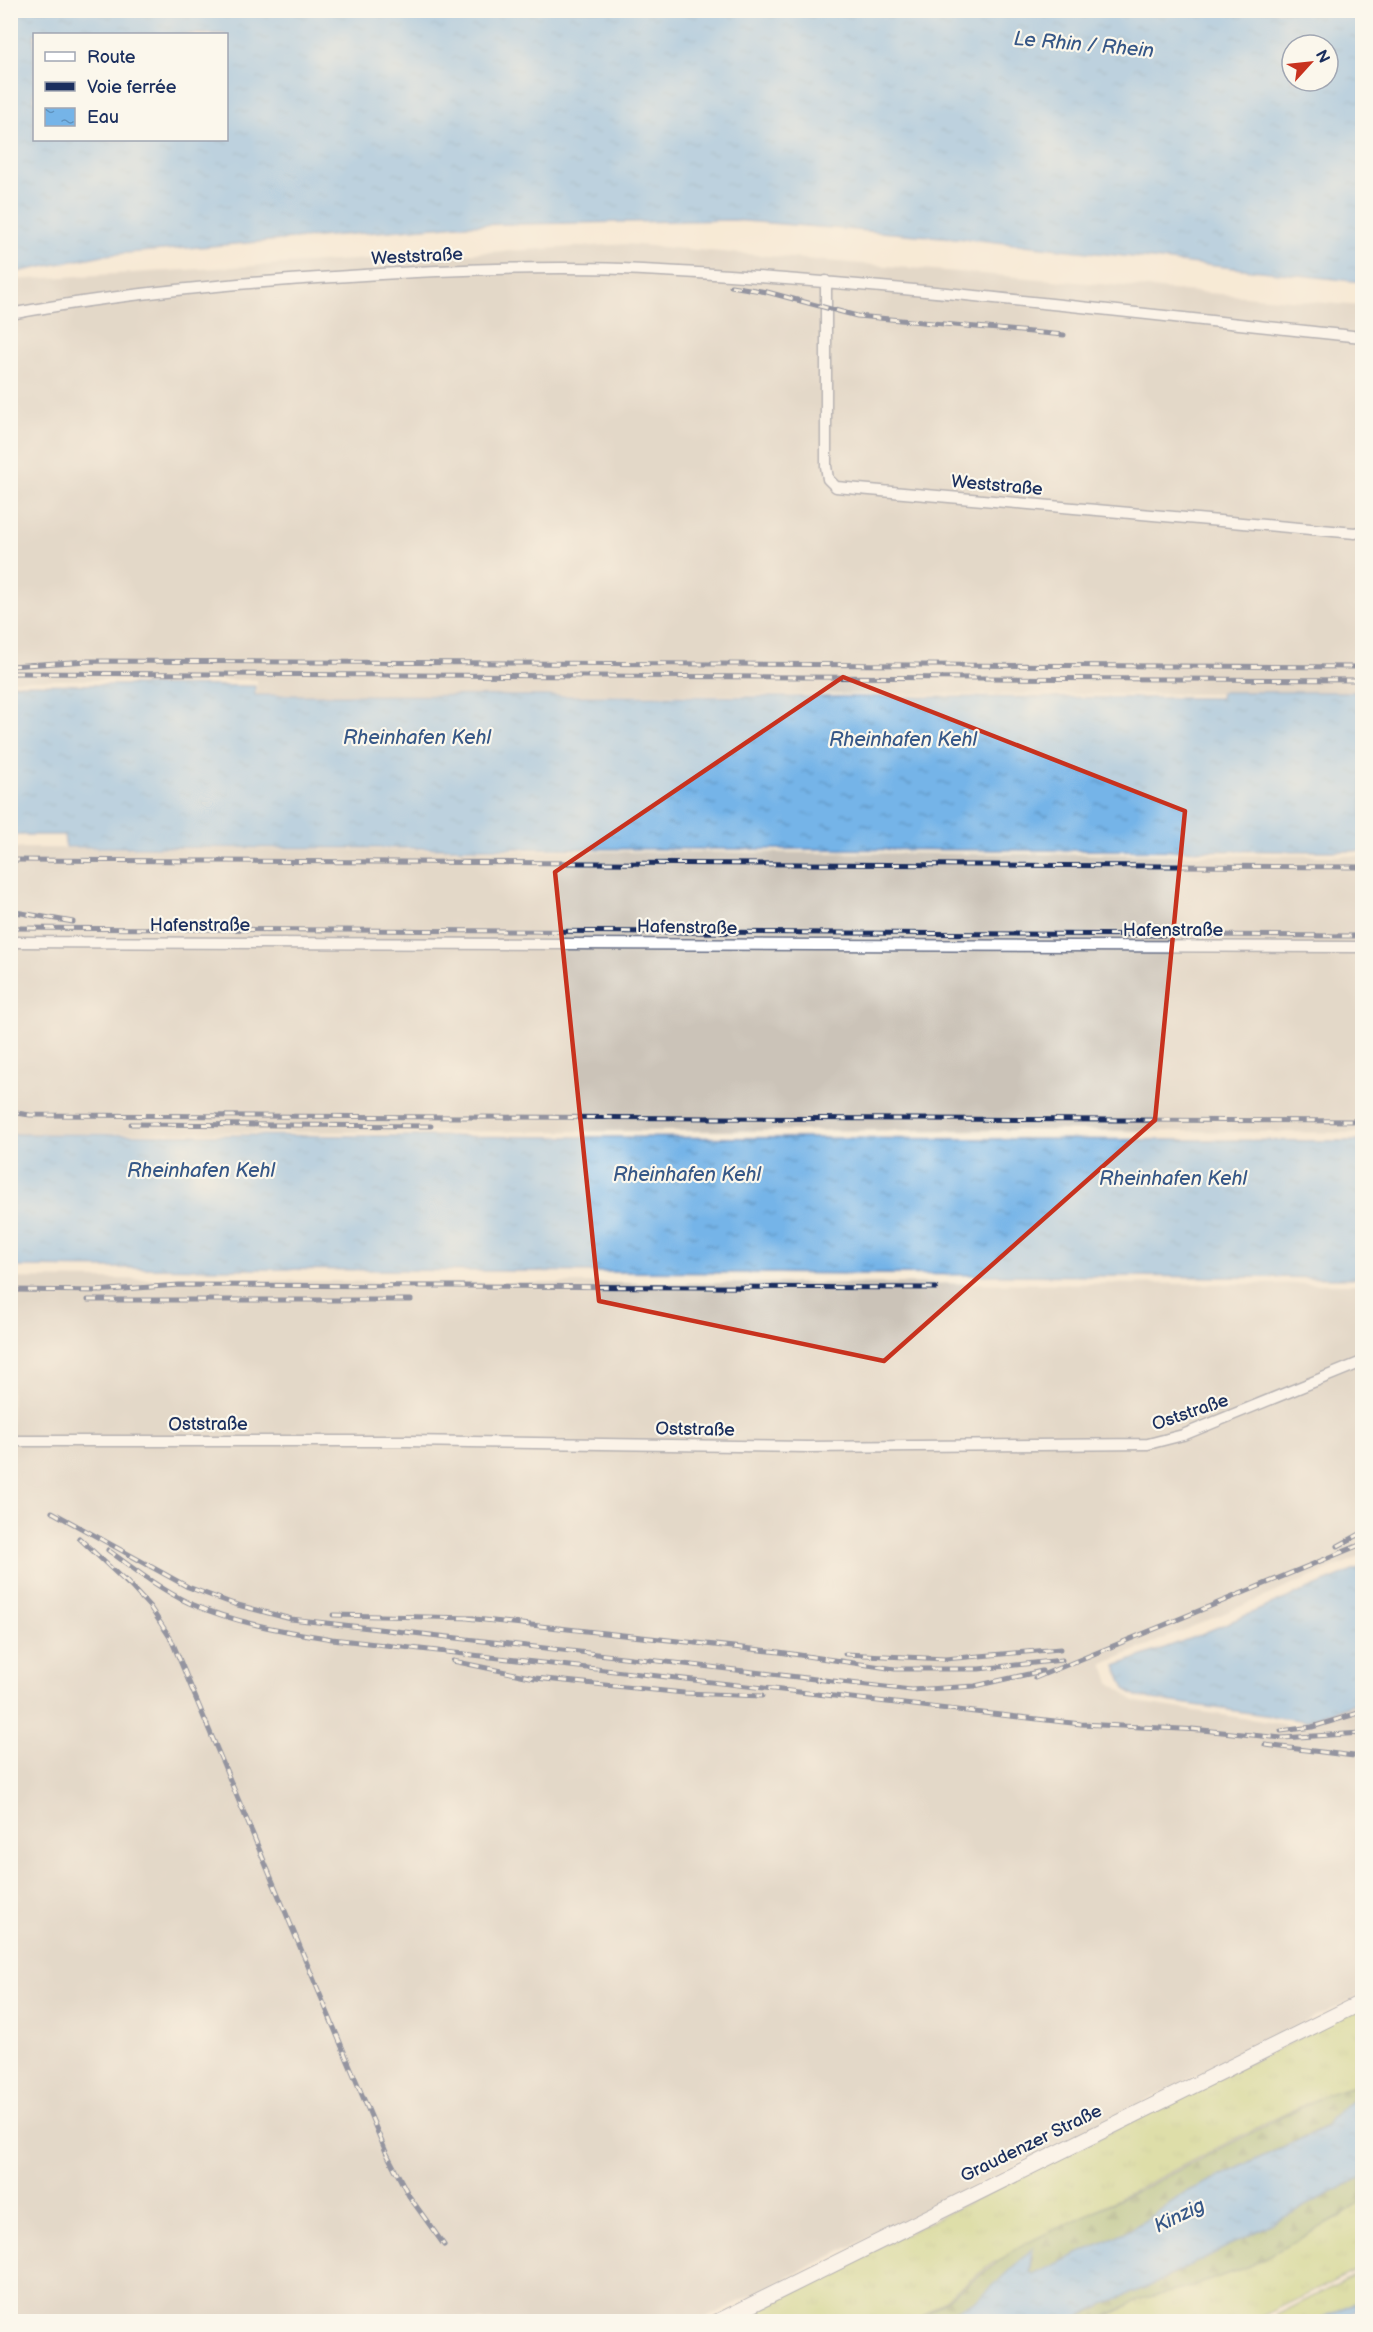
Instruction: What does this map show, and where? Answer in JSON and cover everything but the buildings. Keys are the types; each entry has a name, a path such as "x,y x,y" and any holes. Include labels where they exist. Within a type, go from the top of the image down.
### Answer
{"street":[{"name":"Weststraße","path":"10,314 128,295 226,285 464,270 620,269 826,281 1362,337"},
{"name":"Weststraße","path":"826,281 826,466 828,479 836,487 1355,533 1362,531"},
{"name":"Hafenstraße","path":"10,942 1362,947"},
{"name":"Oststraße","path":"10,1441 398,1441 808,1448 1148,1444 1183,1436 1362,1362"},
{"name":"Graudenzer Straße","path":"717,2322 1362,2002"}],"highlighted area":[{"path":"843,677 1185,811 1155,1120 884,1361 599,1301 555,872"}],"shaded area":[{"path":"626,244 1362,306 1362,694 257,695 257,680 11,680 11,280"},
{"path":"10,848 1362,856 1362,1133 1026,1130 11,1133"},
{"path":"11,1278 499,1283 1362,1284 1362,1556 1103,1664 1110,1682 1136,1702 1295,1726 1362,1700 1362,1994 700,2321 11,2322"}],"green space":[{"path":"1362,2007 1362,2084 1327,2094 1262,2125 993,2263 916,2321 728,2322"},
{"path":"1362,2084 1362,2092 1330,2119 1326,2126 1185,2193 1134,2228 1033,2275 1030,2273 1033,2256 993,2289 964,2308 933,2320 916,2322 1020,2246 1148,2186 1327,2094"},
{"path":"1362,2177 1362,2201 1339,2217 1252,2265 1188,2288 1140,2299 1097,2321 1070,2322 1106,2303 1152,2285"},
{"path":"1362,2201 1362,2268 1252,2321 1097,2322 1140,2299 1188,2288 1252,2265 1339,2217"},
{"path":"1362,2272 1362,2299 1316,2321 1263,2322"}],"water":[{"name":"Le Rhin / Rhein","path":"11,10 1362,11 1362,282 979,240 733,220 459,225 103,255 11,273"},
{"name":"Rheinhafen Kehl","path":"11,684 255,686 255,695 1220,698 1221,692 1362,692 1362,851 66,847 64,835 11,835"},
{"name":"Rheinhafen Kehl","path":"11,1134 1362,1141 1362,1278 11,1267"},
{"path":"1362,1567 1362,1700 1306,1721 1139,1697 1125,1689 1116,1666 1194,1637"},
{"name":"Kinzig","path":"1362,2092 1362,2177 1152,2285 1106,2303 1070,2321 936,2321 979,2299 1033,2248 1030,2273 1033,2275 1134,2228 1185,2193 1326,2127 1330,2119"},
{"path":"1362,2299 1362,2308 1335,2321 1316,2321"}],"railway":[{"path":"731,286 767,292 857,316 1064,335"},
{"path":"10,666 88,661 1362,667"},
{"path":"13,673 1362,680"},
{"path":"10,860 1362,867"},
{"path":"10,911 73,922"},
{"path":"10,928 1362,936"},
{"path":"10,1112 30,1115 1362,1121"},
{"path":"131,1124 431,1126"},
{"path":"95,1291 179,1285 936,1288"},
{"path":"10,1290 103,1291"},
{"path":"88,1300 411,1300"},
{"path":"52,1512 188,1587 234,1604 291,1619 911,1690 975,1686 1042,1671"},
{"path":"1338,1546 1362,1533"},
{"path":"79,1538 129,1585"},
{"path":"1035,1678 1362,1544"},
{"path":"108,1550 147,1578 189,1603 259,1626 295,1633 1081,1724 1201,1730"},
{"path":"125,1580 150,1607 171,1639 386,2152 409,2196 444,2245"},
{"path":"333,1615 474,1618"},
{"path":"466,1618 779,1652 895,1669 979,1669 1062,1660"},
{"path":"845,1654 945,1659 1060,1649"},
{"path":"453,1661 535,1678 684,1693 762,1696"},
{"path":"1281,1731 1312,1727 1362,1712"},
{"path":"1192,1729 1282,1738 1362,1733"},
{"path":"1265,1745 1362,1757"}]}
